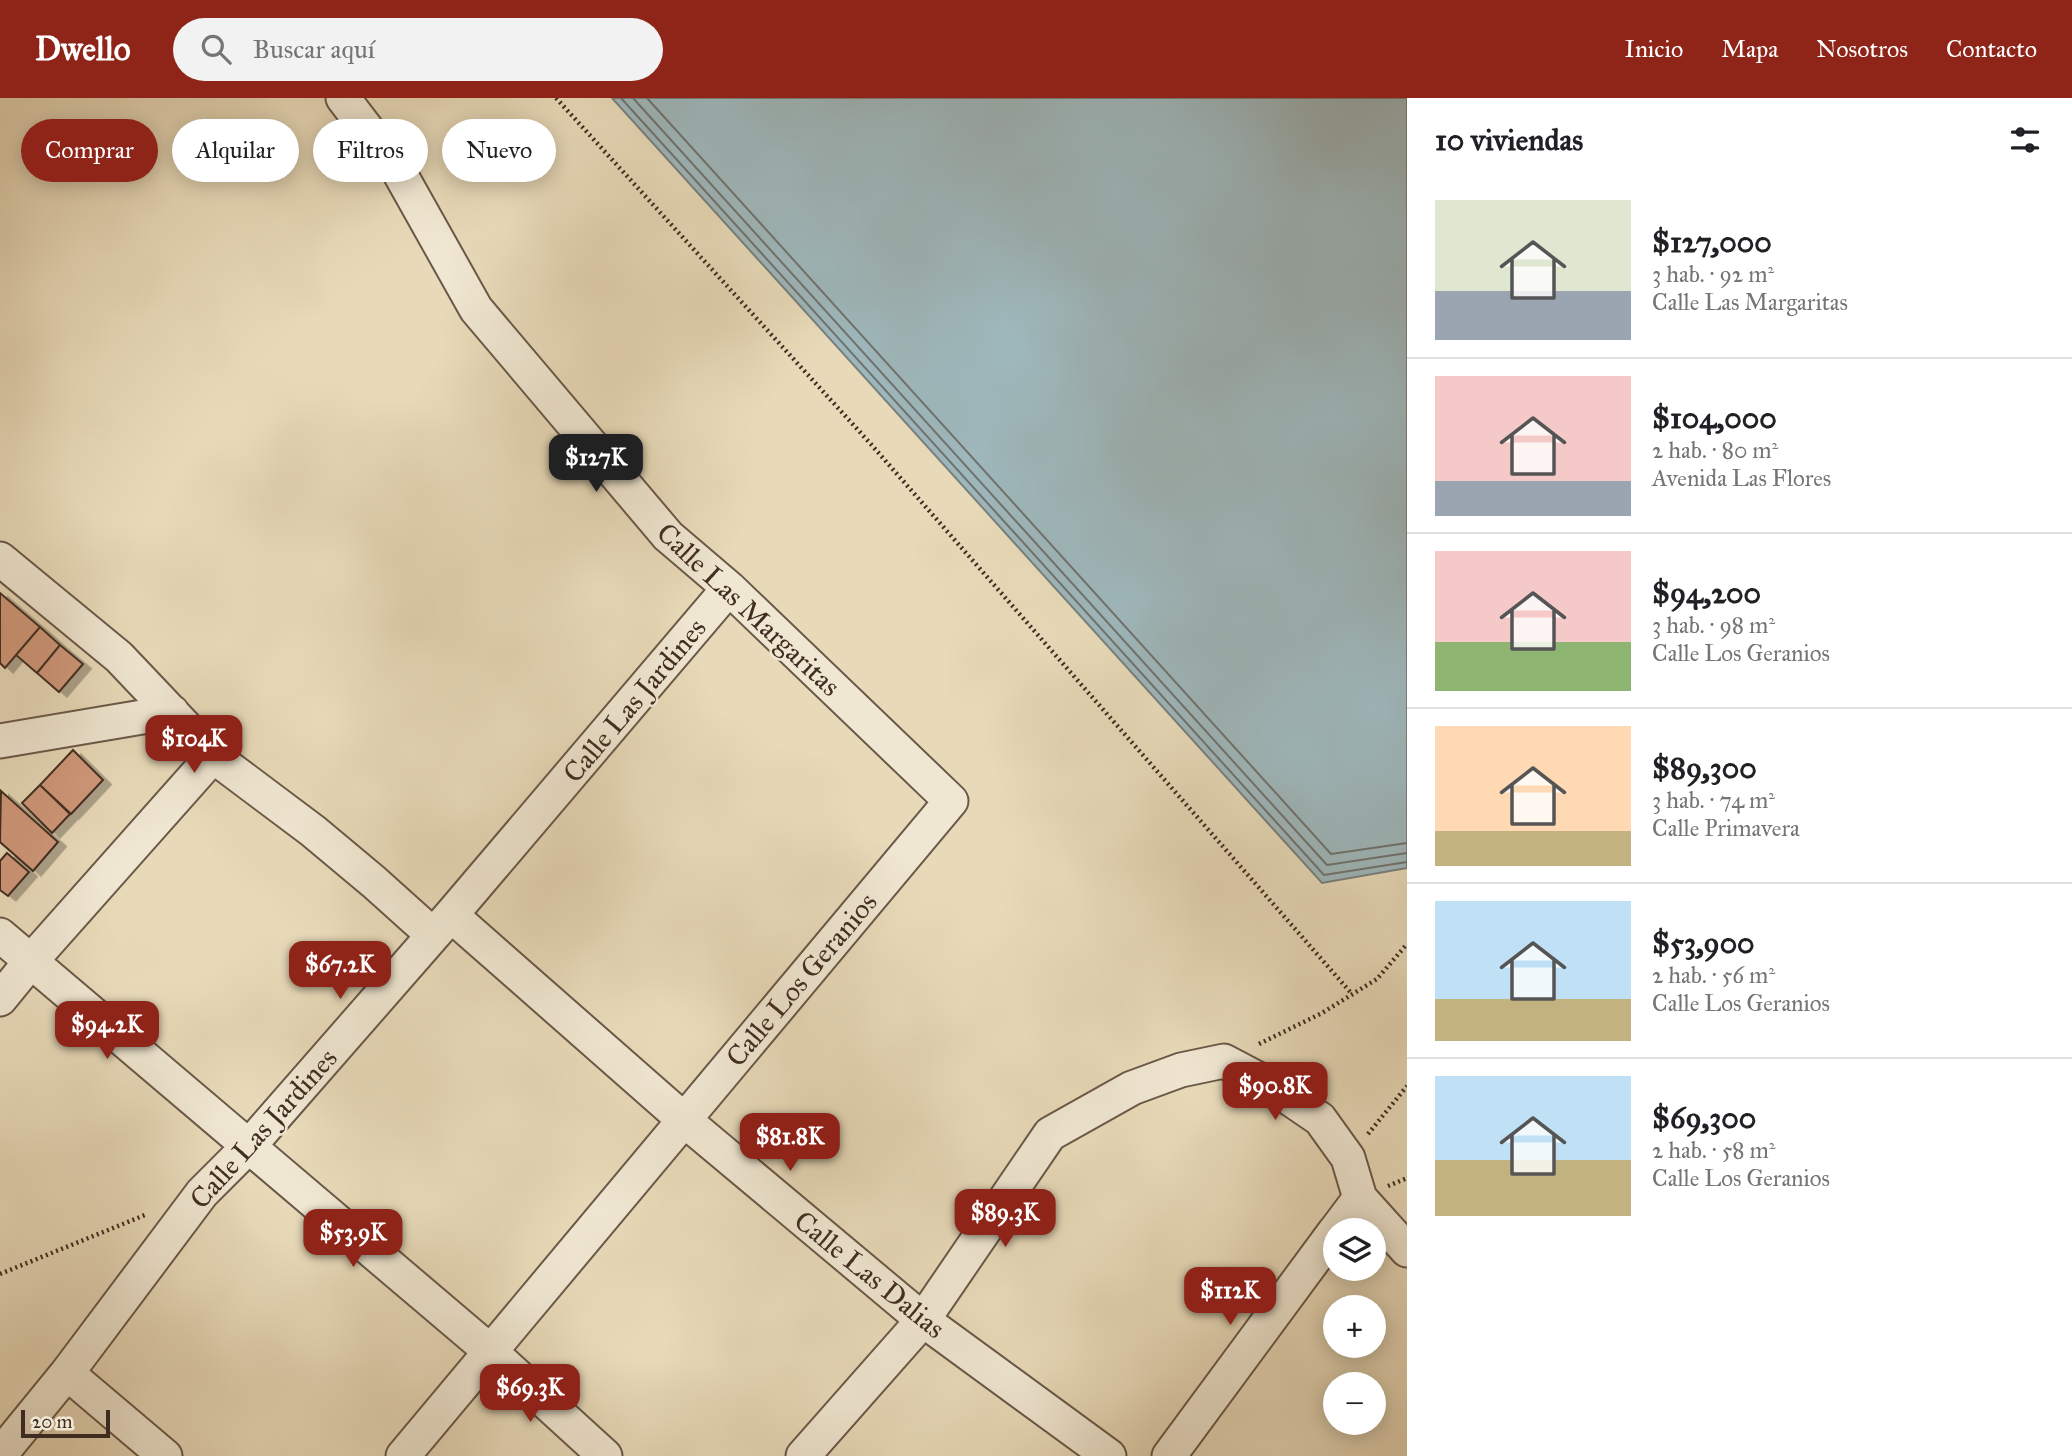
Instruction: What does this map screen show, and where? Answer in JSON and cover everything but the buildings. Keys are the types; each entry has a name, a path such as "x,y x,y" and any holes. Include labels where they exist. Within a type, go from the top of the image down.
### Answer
{"street":[{"name":"Calle Las Margaritas","path":"343,98 398,170 476,309 667,536 729,588 951,801"},
{"name":"Calle Las Dalias","path":"0,559 119,657 213,756 313,831 374,882 442,925 683,1119 923,1320 1109,1456"},
{"name":"Calle Las Jardines","path":"0,1455 67,1373 202,1192 250,1145 442,925 729,588"},
{"path":"0,741 172,712"},
{"path":"0,999 213,756"},
{"name":"Calle Los Geranios","path":"403,1456 951,801"},
{"path":"0,935 491,1352 606,1456"},
{"path":"803,1456 923,1320 1050,1134 1132,1088 1181,1070 1224,1061 1273,1087 1320,1119 1348,1158 1360,1198 1407,1250"},
{"path":"1345,1218 1360,1198"},
{"path":"1169,1456 1323,1247"},
{"path":"67,1373 165,1456"}],"path":[{"path":"556,98 869,442 1352,994"},
{"path":"1224,1061 1322,1013 1377,979 1407,944"},
{"path":"1348,1158 1407,1086"},
{"path":"0,1274 152,1213"}],"water":[{"path":"612,98 1407,98 1407,868 1322,883"}]}
